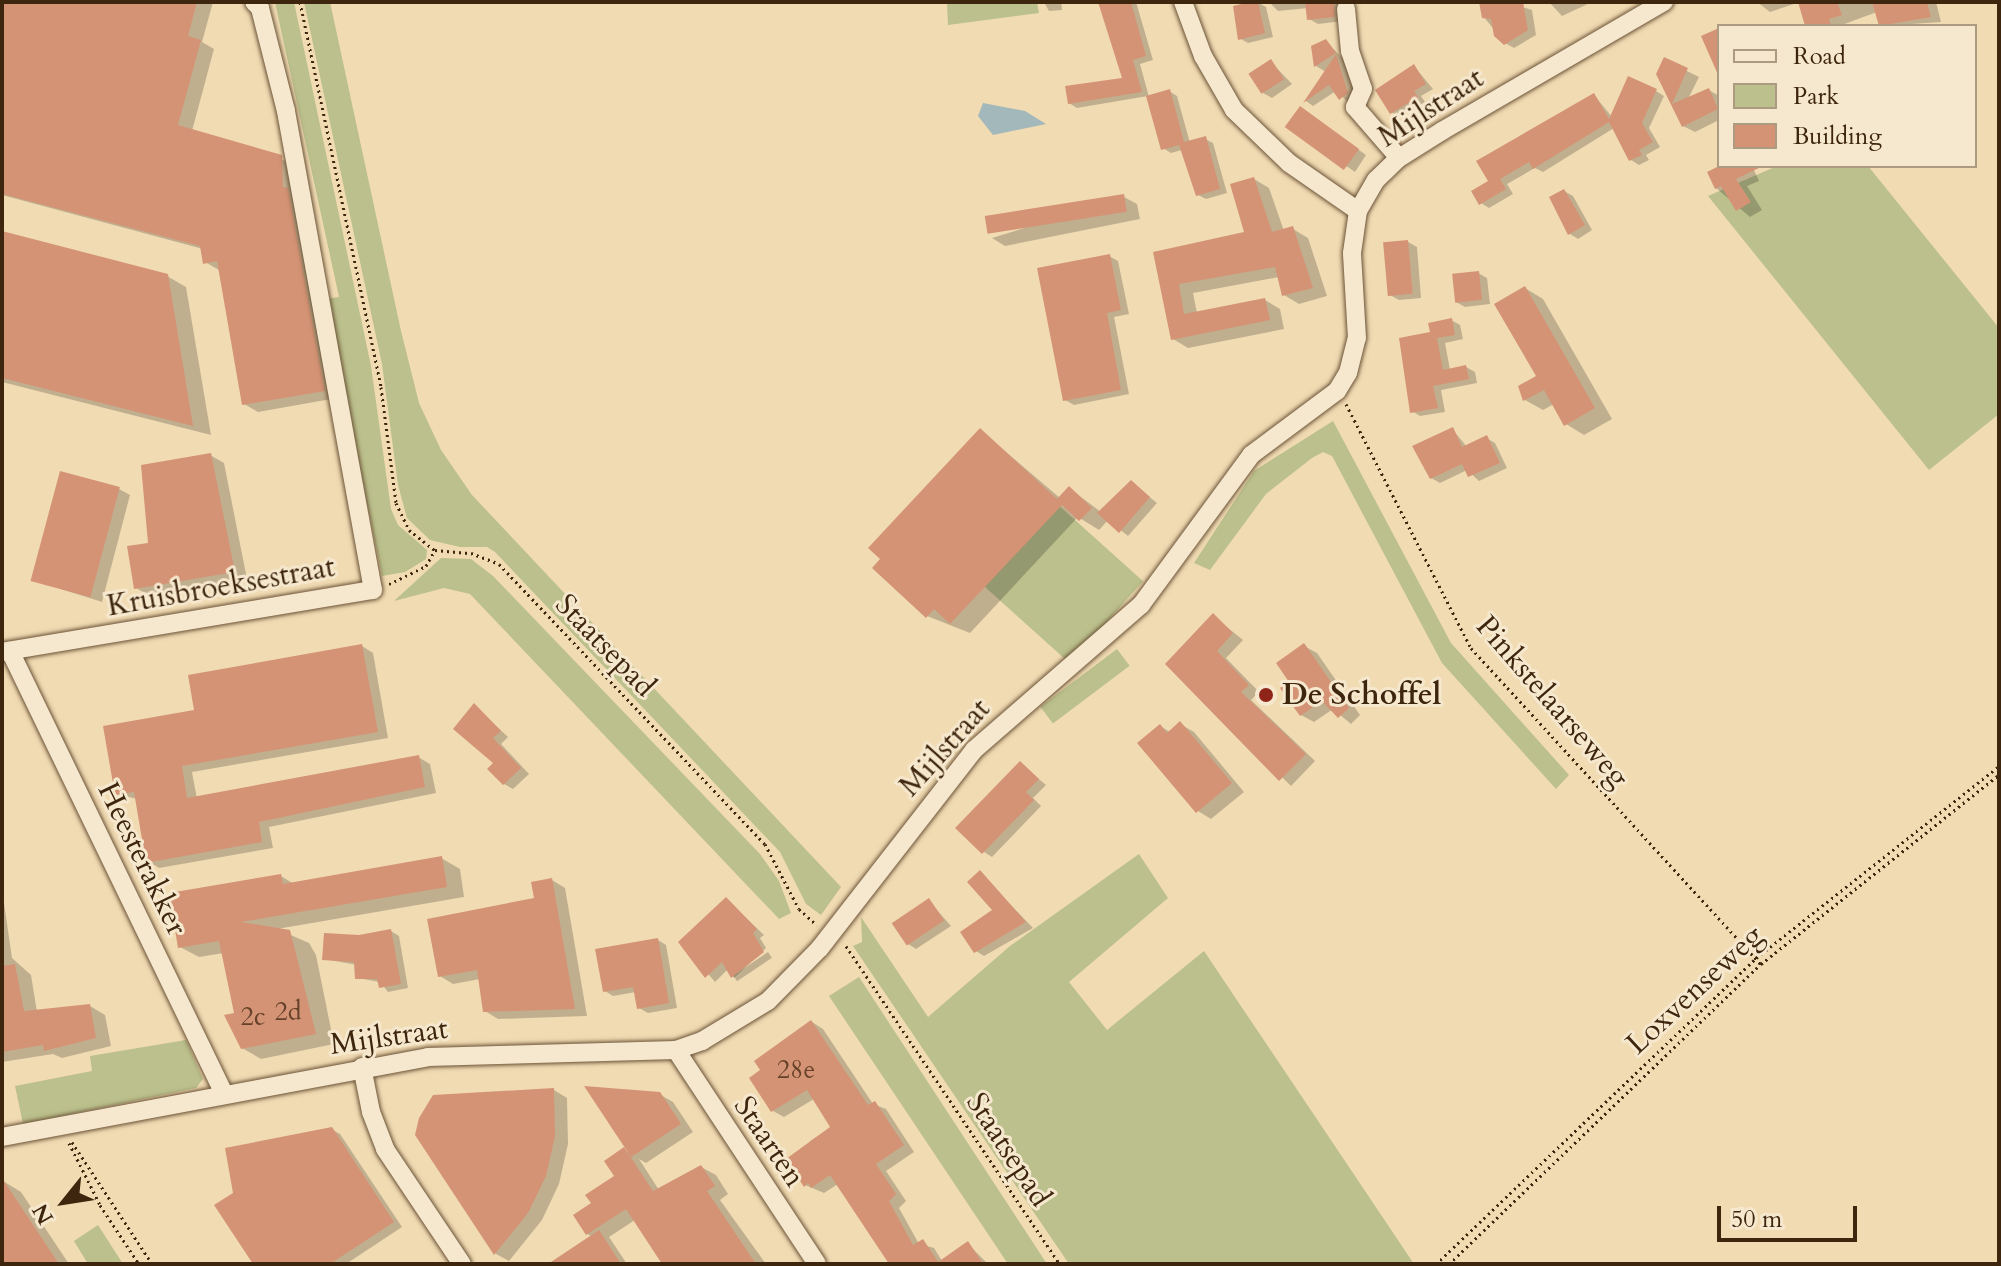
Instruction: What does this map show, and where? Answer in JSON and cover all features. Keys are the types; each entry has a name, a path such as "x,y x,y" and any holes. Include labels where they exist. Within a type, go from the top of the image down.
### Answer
{"street":[{"path":"254,2 260,8 286,111 373,590"},
{"path":"1183,2 1203,56 1234,110 1289,163 1358,211"},
{"name":"Mijlstraat","path":"2,1137 362,1067 496,1051 676,1050 702,1041 768,1001 831,933 974,750 1141,605 1251,455 1337,391 1348,373 1357,338 1352,253 1358,211 1376,180 1399,158 1664,2"},
{"path":"1346,9 1350,51 1363,89 1355,107 1399,158"},
{"name":"Kruisbroeksestraat","path":"6,651 373,590"},
{"name":"Heesterakker","path":"6,651 223,1092"},
{"name":"Staarten","path":"676,1050 817,1264"},
{"path":"362,1067 371,1112 385,1149 462,1264"}],"path":[{"path":"300,2 381,387 396,503 409,530 435,550"},
{"name":"Pinkstelaarseweg","path":"1337,391 1471,648 1761,964"},
{"name":"Kruisbroeksestraat","path":"373,590 415,574 435,550"},
{"name":"Staatsepad","path":"435,550 471,553 499,564 765,844 799,909 831,933 867,971 1060,1264"},
{"name":"Loxvenseweg","path":"1436,1264 1756,958 1999,766"},
{"name":"Loxvenseweg","path":"1449,1264 1761,964 1999,775"},
{"path":"61,1125 100,1205 139,1264"},
{"path":"61,1125 152,1264"}],"green space":[{"path":"275,2 294,2 371,366 391,509 398,525 427,550 426,559 405,572 382,576 325,299 339,297"},
{"path":"304,2 330,2 401,331 419,403 441,450 472,495 841,887 821,915 806,904 780,852 495,552 487,547 460,547 430,540 407,518 398,485 382,364"},
{"path":"947,2 1037,2 1039,13 948,25"},
{"path":"1772,168 1870,168 1999,328 1999,414 1929,470 1708,196"},
{"path":"1333,421 1451,643 1569,775 1556,789 1442,663 1332,456 1323,452 1312,458 1266,494 1210,570 1194,563 1254,471"},
{"path":"1045,493 1143,581 1069,663 971,575"},
{"path":"441,558 471,559 493,576 760,854 779,881 791,913 779,919 470,594 444,588 394,601"},
{"path":"1117,649 1130,666 1053,724 1040,707"},
{"path":"1139,854 1168,898 1069,982 1107,1030 1204,951 1414,1264 1069,1264 853,946 862,942 861,917 928,1017 1010,946"},
{"path":"859,977 1047,1264 1008,1264 829,996"},
{"path":"186,1040 203,1079 196,1088 23,1124 15,1086 92,1071 90,1056"},
{"path":"98,1225 123,1264 88,1264 74,1241"}],"shaded area":[{"path":"983,103 1025,111 1046,124 993,135 978,116"}],"building":[{"path":"2,2 197,2 188,36 201,40 178,125 282,155 283,187 288,188 325,391 242,405 217,261 203,264 200,246 2,194"},
{"path":"1098,2 1131,2 1146,56 1133,60 1142,92 1068,104 1065,86 1122,78"},
{"path":"1258,2 1265,33 1238,40 1233,6"},
{"path":"1305,2 1334,2 1335,17 1307,20"},
{"path":"1479,2 1523,2 1528,30 1504,45 1494,36 1491,19 1482,18"},
{"path":"1798,2 1837,2 1842,15 1829,19 1830,24 1804,24"},
{"path":"1872,2 1927,2 1931,17 1878,24"},
{"path":"1717,29 1717,72 1701,36"},
{"path":"1326,39 1336,53 1314,67 1311,46"},
{"path":"1336,54 1348,93 1339,100 1329,85 1303,103"},
{"path":"1664,57 1688,68 1672,104 1709,88 1717,110 1682,127 1656,74"},
{"path":"1271,59 1284,79 1261,94 1248,74"},
{"path":"1414,64 1426,84 1414,91 1418,97 1390,114 1375,90"},
{"path":"1628,76 1657,89 1642,123 1653,142 1639,150 1642,155 1629,161 1609,122 1533,169 1529,162 1500,179 1506,189 1479,205 1471,191 1488,181 1476,161 1594,93 1609,119"},
{"path":"1170,89 1184,142 1206,136 1220,189 1196,196 1179,145 1161,150 1146,96"},
{"path":"1300,106 1359,149 1344,170 1285,127"},
{"path":"1717,167 1759,168 1736,179 1751,202 1736,211 1721,186 1715,189 1707,172"},
{"path":"1254,177 1272,232 1293,226 1313,288 1282,296 1275,267 1179,284 1184,314 1265,298 1270,320 1171,340 1153,252 1244,232 1230,184"},
{"path":"1564,189 1585,225 1568,235 1549,197"},
{"path":"1124,194 1127,212 988,234 985,216"},
{"path":"2,231 168,274 193,426 2,378"},
{"path":"1408,240 1413,294 1388,296 1383,242"},
{"path":"1110,254 1121,310 1107,313 1121,390 1063,401 1037,268"},
{"path":"1479,271 1482,300 1455,303 1452,274"},
{"path":"1525,286 1595,408 1564,426 1544,390 1523,401 1518,386 1536,376 1494,304"},
{"path":"1452,318 1455,335 1437,338 1443,370 1466,365 1469,379 1433,386 1438,408 1410,413 1399,338 1430,332 1428,323"},
{"path":"1453,427 1462,447 1487,435 1500,463 1468,477 1462,464 1430,479 1412,446"},
{"path":"980,428 1057,499 1069,486 1092,508 1079,521 1062,505 950,624 934,609 926,618 872,568 880,559 868,548"},
{"path":"211,453 235,572 134,589 127,546 148,543 141,465"},
{"path":"60,471 120,487 90,597 30,581"},
{"path":"1131,480 1150,497 1119,533 1097,513"},
{"path":"1213,613 1233,633 1217,651 1249,685 1241,692 1306,754 1279,781 1165,664"},
{"path":"1304,643 1349,708 1338,718 1322,701 1300,716 1280,688 1289,682 1276,663"},
{"path":"362,644 378,732 182,766 187,798 419,755 425,787 259,822 262,842 146,863 134,792 115,795 103,726 194,710 188,675"},
{"path":"474,703 501,731 493,738 521,768 503,785 487,769 493,763 453,729"},
{"path":"1180,721 1232,783 1196,813 1137,743 1160,724 1167,733"},
{"path":"1020,761 1039,779 1026,792 1034,800 982,854 955,828"},
{"path":"442,856 447,887 241,922 290,930 316,1034 241,1049 224,1015 234,1013 219,941 178,948 169,893 281,874 283,884"},
{"path":"980,870 1026,922 974,953 960,932 992,910 967,882"},
{"path":"552,878 575,1009 483,1012 477,970 438,977 427,919 534,898 531,882"},
{"path":"726,897 757,929 753,933 764,952 731,978 722,962 705,978 678,942"},
{"path":"929,898 944,920 907,946 892,923"},
{"path":"391,929 401,984 379,988 377,979 355,979 354,962 322,960 324,933 359,935"},
{"path":"658,938 669,1003 637,1009 633,987 603,992 595,949"},
{"path":"15,964 24,1011 90,1004 96,1038 44,1051 43,1045 2,1052 2,966"},
{"path":"811,1020 868,1105 875,1101 904,1145 876,1164 896,1194 889,1201 913,1245 923,1239 938,1262 968,1241 983,1264 889,1264 830,1175 811,1188 808,1183 804,1187 786,1159 830,1127 807,1090 771,1112 749,1078 760,1070 754,1061"},
{"path":"584,1086 660,1092 681,1124 631,1157"},
{"path":"554,1088 555,1136 546,1176 528,1213 494,1255 415,1135 419,1118 433,1095"},
{"path":"332,1127 394,1222 330,1264 253,1264 214,1205 233,1193 225,1148"},
{"path":"624,1147 653,1191 701,1165 715,1186 707,1191 756,1264 662,1264 626,1209 586,1235 573,1215 591,1203 585,1195 614,1176 604,1161"},
{"path":"2,1178 59,1264 2,1264"},
{"path":"599,1230 621,1264 548,1264"}],"place":[{"name":"De Schoffel","path":"1266,695"}]}
